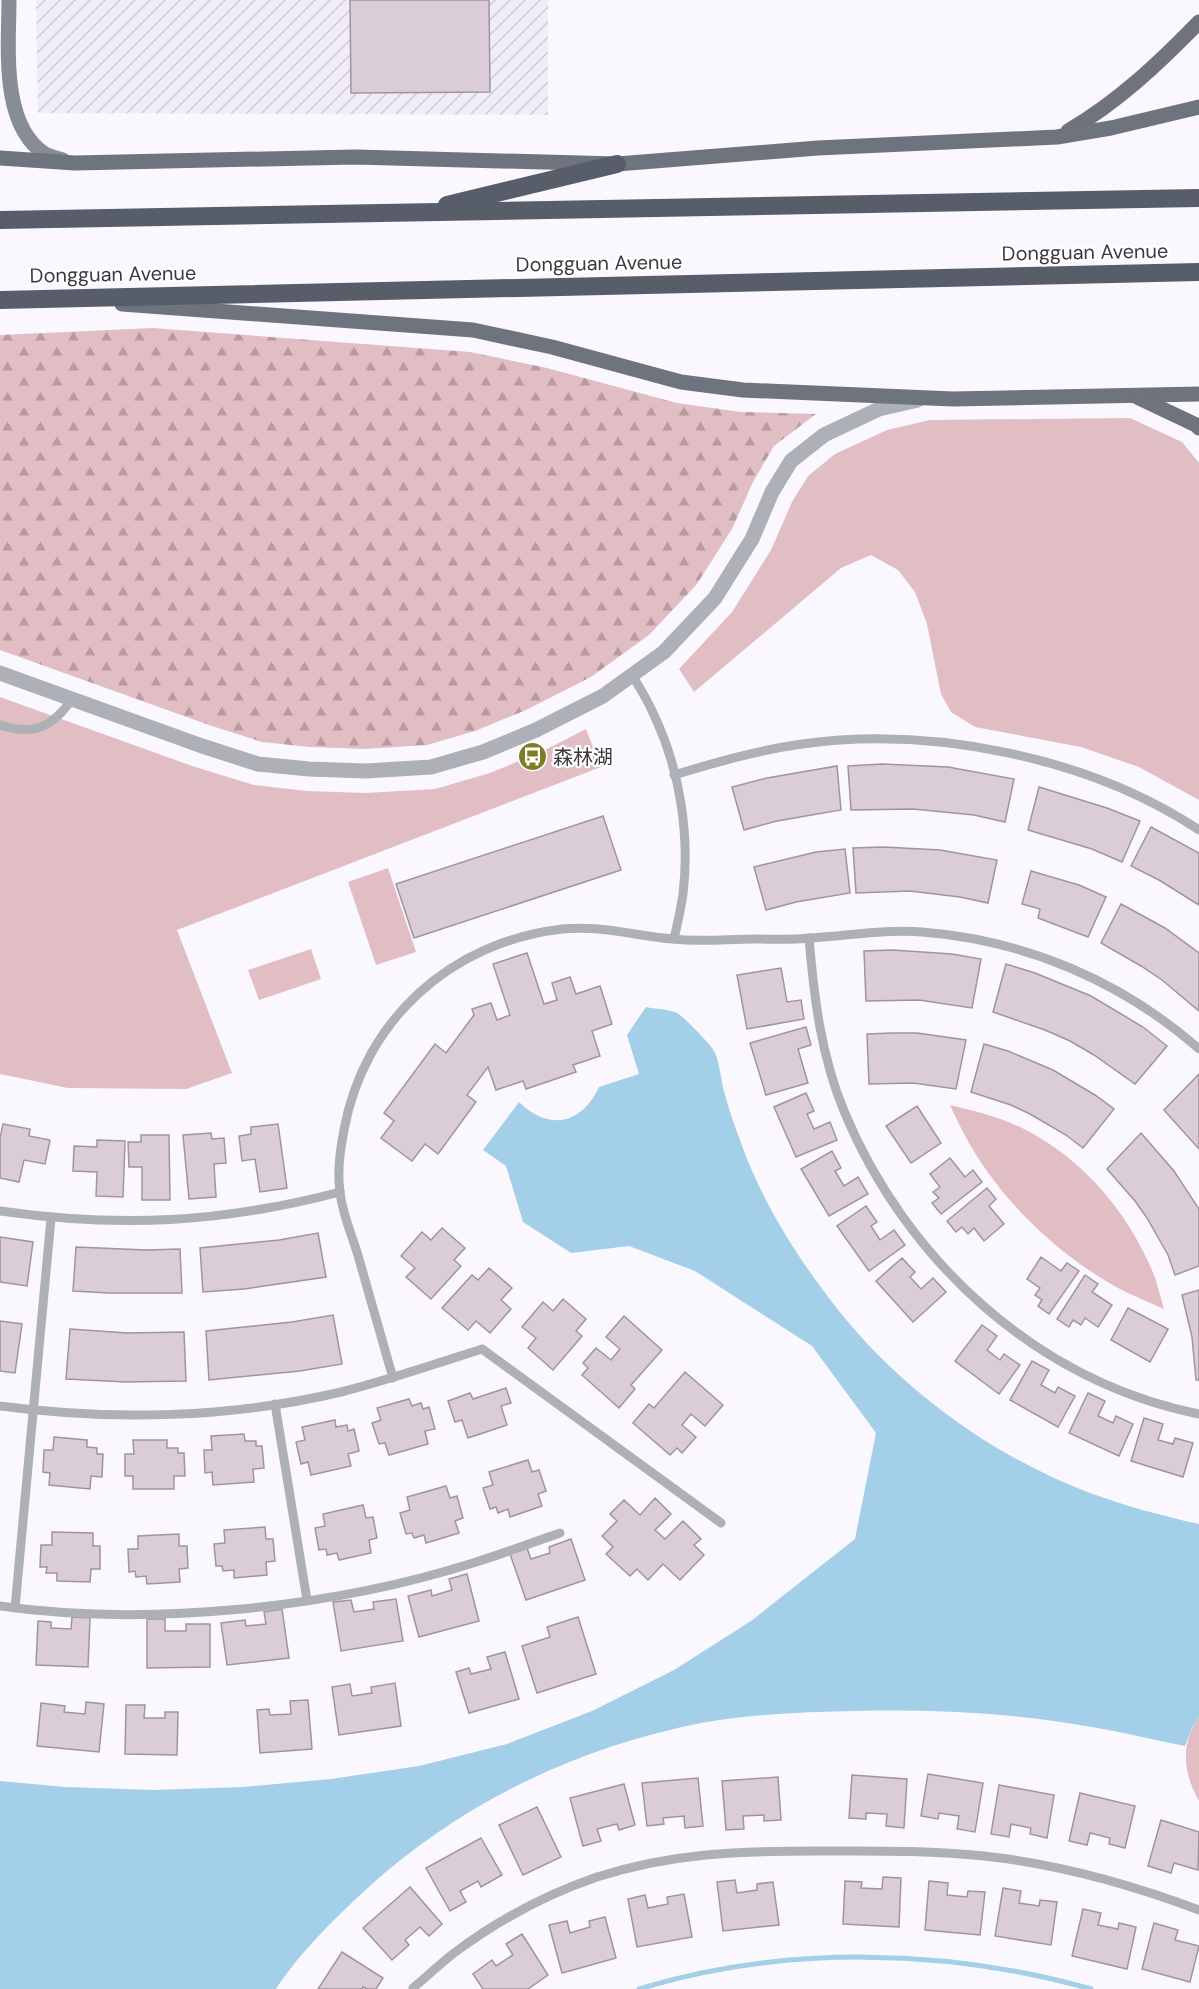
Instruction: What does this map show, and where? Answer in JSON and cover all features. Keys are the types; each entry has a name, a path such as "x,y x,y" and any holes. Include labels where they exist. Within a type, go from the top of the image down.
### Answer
{"highway":[{"path":"412,213 617,164"},
{"path":"0,220 1199,198"},
{"name":"Dongguan Avenue","path":"0,300 1199,272"}],"main road":[{"path":"1057,137 1091,118 1127,91 1199,22"},
{"path":"0,158 75,163 355,157 617,164 818,148 1057,137 1112,128 1199,107"},
{"path":"38,298 473,330 552,347 681,382 743,390 954,399 1199,394"},
{"path":"1135,395 1199,428"}],"street":[{"path":"9,0 10,74 13,104 20,124 33,144 47,155 75,163"},
{"path":"0,674 258,764 366,771 431,767 483,752 536,730 603,696 664,652 715,598 752,539 772,492 791,461 824,435 879,409 928,398"}],"lane":[{"path":"632,675 654,715 671,758 681,803 685,849 683,894 674,939"},
{"path":"0,725 13,729 31,730 48,724 62,714 72,699"},
{"path":"675,775 738,756 803,744 869,739 935,742 1001,751 1065,768 1127,791 1199,830"},
{"path":"393,1378 340,1192 340,1149 348,1108 363,1068 385,1031 412,999 445,972 482,950 522,936 564,929 607,929 674,939 809,938 865,932 921,932 976,939 1030,952 1083,973 1132,999 1179,1031 1199,1049"},
{"path":"809,938 816,1008 825,1054 843,1110 868,1163 898,1213 934,1259 976,1300 1003,1322 1071,1368 1124,1392 1199,1414"},
{"path":"0,1211 51,1218 112,1221 174,1220 236,1214 297,1203 340,1192"},
{"path":"15,1608 51,1218"},
{"path":"0,1406 110,1415 176,1414 275,1404 339,1392 393,1378 482,1349 720,1523"},
{"path":"275,1404 307,1600"},
{"path":"0,1606 107,1614 200,1612 307,1600 383,1587 461,1566 560,1533"},
{"path":"412,1988 454,1953 498,1923 546,1898 597,1877 649,1863 702,1854 756,1851 897,1851 984,1856 1070,1870 1154,1893 1199,1910"}],"shaded area":[{"path":"36,0 548,0 548,115 38,113"}],"green space":[{"path":"153,328 470,352 547,368 677,403 741,412 816,414 774,446 753,482 732,529 697,584 649,635 591,677 526,710 475,731 427,745 365,749 262,742 0,650 0,335"},
{"path":"1130,418 1182,442 1199,463 1199,800 1139,767 1081,747 975,727 951,712 941,694 927,624 915,592 898,570 871,555 841,568 694,692 679,669 732,612 771,550 792,502 808,476 835,454 887,430 930,420"},
{"path":"0,697 195,767 254,785 307,791 366,793 435,789 490,773 545,750 586,729 601,767 177,930 232,1073 186,1089 68,1088 0,1074"},
{"path":"388,868 416,952 376,965 348,882"},
{"path":"311,949 321,979 259,1000 248,970"},
{"path":"950,1105 997,1118 1024,1129 1065,1155 1084,1171 1116,1207 1129,1227 1152,1270 1164,1309 1124,1291 1097,1275 1076,1261 1037,1228 1002,1191 987,1171"},
{"path":"1199,1717 1199,1801 1187,1769 1186,1748"}],"water":[{"path":"646,1007 677,1013 712,1048 718,1062 728,1106 744,1151 774,1214 798,1255 825,1293 864,1340 892,1368 953,1418 985,1441 1019,1461 1090,1493 1199,1524 1199,1717 1185,1746 1063,1722 945,1711 797,1713 739,1717 701,1723 656,1733 567,1763 525,1782 444,1828 371,1885 320,1934 276,1989 0,1989 0,1781 65,1787 154,1790 243,1787 331,1779 419,1766 507,1744 592,1711 674,1670 751,1621 855,1539 876,1433 812,1346 695,1271 629,1246 571,1253 523,1222 506,1166 483,1150 519,1102 542,1117 564,1120 583,1109 592,1100 599,1087 639,1074 627,1035"}],"building":[{"path":"350,0 489,0 490,92 351,93"},
{"path":"882,764 948,767 1014,779 1005,822 974,815 913,809 851,810 848,766"},
{"path":"837,766 841,810 777,821 744,830 732,787 767,778"},
{"path":"1039,787 1140,821 1122,862 1092,849 1028,830"},
{"path":"603,816 621,870 414,938 396,884"},
{"path":"1151,827 1199,853 1199,905 1131,866"},
{"path":"853,848 940,850 997,860 988,903 910,891 856,893"},
{"path":"845,849 850,893 796,902 766,910 754,867 816,852"},
{"path":"1031,871 1079,885 1106,897 1088,937 1038,918 1040,909 1022,904"},
{"path":"1121,904 1165,928 1199,953 1199,1011 1162,980 1101,943"},
{"path":"893,950 952,954 981,959 972,1008 919,1000 866,1001 864,951"},
{"path":"527,953 544,1004 557,1000 552,983 570,977 576,994 600,986 612,1024 592,1031 600,1056 573,1065 576,1072 526,1089 523,1081 496,1090 488,1067 467,1095 476,1102 438,1154 425,1144 412,1161 381,1138 394,1121 384,1113 435,1044 446,1053 474,1015 472,1009 491,1003 497,1020 510,1015 493,964"},
{"path":"1006,964 1091,996 1143,1027 1167,1046 1135,1084 1070,1041 993,1012"},
{"path":"781,968 787,1002 801,1000 804,1019 747,1029 737,975"},
{"path":"806,1027 811,1045 798,1049 808,1083 766,1095 750,1043"},
{"path":"917,1033 966,1040 956,1089 913,1083 869,1084 867,1034"},
{"path":"984,1044 1008,1051 1053,1070 1114,1109 1083,1148 1030,1114 971,1092"},
{"path":"1199,1074 1199,1149 1164,1110"},
{"path":"806,1093 814,1111 807,1114 814,1129 830,1122 837,1140 796,1157 774,1107"},
{"path":"917,1106 941,1143 911,1163 886,1126"},
{"path":"3,1124 30,1129 29,1136 50,1140 45,1164 24,1160 19,1182 0,1178 0,1138"},
{"path":"278,1124 287,1188 260,1192 255,1159 242,1161 239,1136 251,1134 251,1127"},
{"path":"211,1133 212,1139 224,1138 226,1163 214,1164 216,1197 189,1199 183,1135"},
{"path":"1141,1133 1174,1171 1199,1209 1199,1266 1175,1275 1168,1255 1147,1218 1107,1169"},
{"path":"141,1135 169,1135 170,1200 142,1200 142,1167 129,1167 128,1142 141,1142"},
{"path":"97,1140 125,1141 123,1197 96,1196 97,1172 73,1171 74,1146 97,1147"},
{"path":"832,1151 841,1168 835,1171 844,1186 858,1177 868,1194 829,1216 801,1169"},
{"path":"950,1158 965,1177 973,1170 982,1182 941,1214 932,1203 939,1198 933,1192 940,1187 930,1174"},
{"path":"987,1188 996,1199 989,1206 1004,1224 984,1241 974,1228 968,1234 962,1227 956,1232 947,1221"},
{"path":"866,1206 877,1222 871,1226 880,1240 894,1230 905,1245 869,1271 837,1226"},
{"path":"442,1228 465,1248 454,1260 461,1266 431,1299 406,1277 415,1268 401,1256 422,1232 431,1240"},
{"path":"318,1233 326,1277 244,1289 203,1292 200,1248 279,1240"},
{"path":"0,1237 33,1242 27,1286 0,1282"},
{"path":"76,1247 180,1249 182,1293 73,1291"},
{"path":"1041,1257 1061,1271 1067,1263 1079,1271 1049,1314 1038,1306 1042,1300 1035,1295 1040,1288 1027,1279"},
{"path":"902,1258 915,1272 910,1277 921,1289 933,1278 946,1292 913,1322 876,1281"},
{"path":"489,1268 512,1288 501,1300 511,1309 490,1333 476,1321 468,1330 442,1308 472,1275 478,1280"},
{"path":"1085,1275 1098,1284 1092,1292 1112,1305 1098,1327 1085,1318 1081,1325 1073,1320 1069,1327 1057,1319"},
{"path":"1199,1290 1199,1380 1196,1380 1192,1337 1182,1295"},
{"path":"563,1299 586,1319 576,1331 582,1336 553,1370 528,1348 536,1338 522,1327 543,1302 553,1311"},
{"path":"1128,1308 1168,1329 1150,1362 1111,1340"},
{"path":"333,1315 342,1364 300,1371 209,1380 206,1331 292,1322"},
{"path":"624,1316 662,1350 631,1385 635,1389 619,1408 582,1375 588,1368 583,1363 596,1348 611,1360 620,1349 606,1337"},
{"path":"0,1321 22,1324 15,1373 0,1371"},
{"path":"982,1325 997,1336 987,1350 1000,1360 1004,1354 1020,1365 999,1394 955,1361"},
{"path":"70,1329 127,1333 184,1332 186,1381 126,1382 66,1379"},
{"path":"1032,1361 1049,1370 1041,1385 1055,1393 1058,1387 1075,1396 1058,1427 1010,1400"},
{"path":"685,1372 723,1405 705,1426 691,1414 682,1425 696,1437 682,1453 677,1448 670,1455 633,1423 649,1404 654,1408"},
{"path":"506,1388 511,1403 501,1406 507,1425 468,1438 462,1420 455,1422 448,1401 470,1393 473,1399"},
{"path":"1088,1393 1105,1401 1098,1416 1113,1423 1116,1416 1133,1424 1119,1456 1069,1433"},
{"path":"409,1399 412,1406 421,1403 423,1409 429,1407 435,1429 425,1431 428,1444 389,1455 385,1443 379,1444 372,1423 381,1420 377,1408"},
{"path":"1144,1418 1163,1424 1158,1440 1173,1444 1175,1438 1193,1443 1183,1477 1131,1461"},
{"path":"335,1420 336,1427 347,1425 348,1431 354,1429 359,1451 348,1454 351,1466 311,1475 308,1462 301,1464 296,1442 305,1440 302,1427"},
{"path":"244,1434 245,1441 256,1441 256,1446 262,1446 264,1468 253,1469 254,1482 213,1485 212,1472 205,1473 204,1450 212,1450 211,1436"},
{"path":"54,1437 87,1440 87,1447 97,1448 97,1454 103,1454 102,1477 91,1476 90,1489 49,1485 50,1473 43,1472 44,1450 53,1450"},
{"path":"133,1440 167,1440 167,1448 178,1448 178,1453 184,1453 185,1476 174,1476 174,1489 133,1489 133,1476 125,1476 125,1454 134,1454"},
{"path":"528,1460 532,1472 539,1470 546,1491 538,1494 542,1506 510,1517 508,1509 498,1513 496,1507 490,1509 483,1488 493,1485 489,1472"},
{"path":"446,1486 450,1498 457,1496 463,1518 455,1521 459,1533 426,1543 424,1535 414,1538 412,1533 406,1534 400,1513 410,1510 407,1497"},
{"path":"655,1498 671,1514 655,1530 665,1539 683,1521 701,1539 694,1545 704,1555 680,1580 663,1564 648,1580 637,1569 630,1576 606,1554 613,1547 602,1536 617,1521 610,1514 624,1500 640,1515"},
{"path":"363,1505 366,1518 373,1517 377,1538 369,1540 371,1553 339,1560 337,1553 327,1555 326,1549 319,1550 315,1528 325,1526 323,1514"},
{"path":"265,1527 266,1539 273,1539 275,1561 266,1562 267,1575 234,1578 234,1570 223,1571 222,1566 216,1566 214,1544 225,1543 224,1530"},
{"path":"52,1532 93,1533 93,1546 100,1546 100,1569 91,1569 90,1582 57,1581 57,1573 46,1573 47,1567 40,1567 41,1545 52,1545"},
{"path":"179,1534 179,1546 187,1546 188,1568 179,1569 180,1582 147,1584 146,1576 136,1577 135,1571 129,1572 128,1549 138,1549 138,1536"},
{"path":"571,1539 585,1580 526,1600 510,1554 527,1548 531,1559 550,1553 549,1547"},
{"path":"467,1574 479,1621 419,1637 408,1596 431,1590 432,1596 452,1590 449,1579"},
{"path":"396,1599 403,1641 341,1651 333,1602 351,1600 354,1612 374,1609 373,1602"},
{"path":"282,1609 289,1658 227,1665 221,1623 245,1620 246,1626 266,1624 264,1612"},
{"path":"72,1617 90,1618 88,1667 36,1665 38,1621 51,1622 51,1628 71,1629"},
{"path":"578,1617 596,1674 537,1693 522,1646 550,1637 547,1627"},
{"path":"147,1619 165,1619 165,1631 186,1631 186,1624 210,1624 210,1667 147,1668"},
{"path":"505,1652 519,1699 469,1713 456,1672 469,1668 471,1674 491,1669 487,1657"},
{"path":"395,1683 401,1726 339,1735 332,1687 350,1684 352,1696 372,1693 371,1687"},
{"path":"308,1700 312,1749 260,1753 257,1710 269,1709 270,1715 291,1714 290,1701"},
{"path":"86,1702 104,1704 99,1752 37,1746 41,1703 65,1706 64,1712 85,1714"},
{"path":"126,1705 145,1705 144,1718 165,1718 165,1712 178,1712 177,1755 125,1754"},
{"path":"928,1774 983,1783 975,1832 957,1829 959,1816 939,1813 938,1819 921,1816"},
{"path":"852,1775 907,1779 904,1828 886,1826 887,1814 866,1813 866,1819 849,1818"},
{"path":"778,1777 781,1820 764,1821 764,1815 743,1816 744,1829 726,1830 722,1781"},
{"path":"698,1778 703,1826 685,1828 684,1816 663,1818 664,1824 647,1826 642,1783"},
{"path":"624,1784 635,1825 619,1830 617,1824 597,1829 601,1841 583,1846 570,1798"},
{"path":"999,1785 1054,1795 1047,1838 1030,1834 1031,1828 1011,1824 1009,1837 991,1834"},
{"path":"1080,1793 1135,1806 1125,1848 1109,1844 1110,1838 1090,1833 1087,1845 1069,1841"},
{"path":"537,1807 561,1857 523,1875 499,1825"},
{"path":"1161,1820 1199,1832 1198,1870 1174,1863 1171,1873 1148,1866"},
{"path":"481,1838 502,1875 481,1887 478,1881 460,1891 466,1902 450,1911 426,1868"},
{"path":"883,1877 901,1878 899,1927 843,1924 845,1881 862,1882 861,1888 882,1889"},
{"path":"735,1880 737,1893 757,1890 757,1884 773,1882 779,1925 723,1931 717,1882"},
{"path":"929,1881 948,1883 947,1895 967,1897 968,1891 985,1892 980,1935 925,1930"},
{"path":"410,1887 442,1924 429,1936 420,1927 405,1940 409,1945 392,1960 363,1928"},
{"path":"1003,1888 1021,1891 1019,1903 1039,1906 1040,1900 1057,1902 1051,1945 995,1936"},
{"path":"684,1894 692,1937 637,1947 628,1899 645,1895 648,1908 668,1904 667,1897"},
{"path":"1083,1909 1101,1913 1098,1925 1118,1929 1119,1923 1136,1927 1127,1969 1072,1956"},
{"path":"605,1917 616,1958 562,1973 549,1925 567,1921 570,1933 590,1927 589,1921"},
{"path":"1154,1923 1178,1930 1175,1940 1199,1946 1190,1982 1142,1969"},
{"path":"522,1934 548,1975 528,1989 483,1989 473,1974 492,1960 496,1966 513,1955 506,1944"},
{"path":"342,1952 383,1978 376,1989 363,1987 362,1989 318,1989"}],"waterway":[{"path":"639,1989 694,1975 750,1965 807,1959 865,1957 923,1959 980,1966 1036,1975 1091,1989"}],"place":[{"name":"森林湖","path":"532,757"}]}
